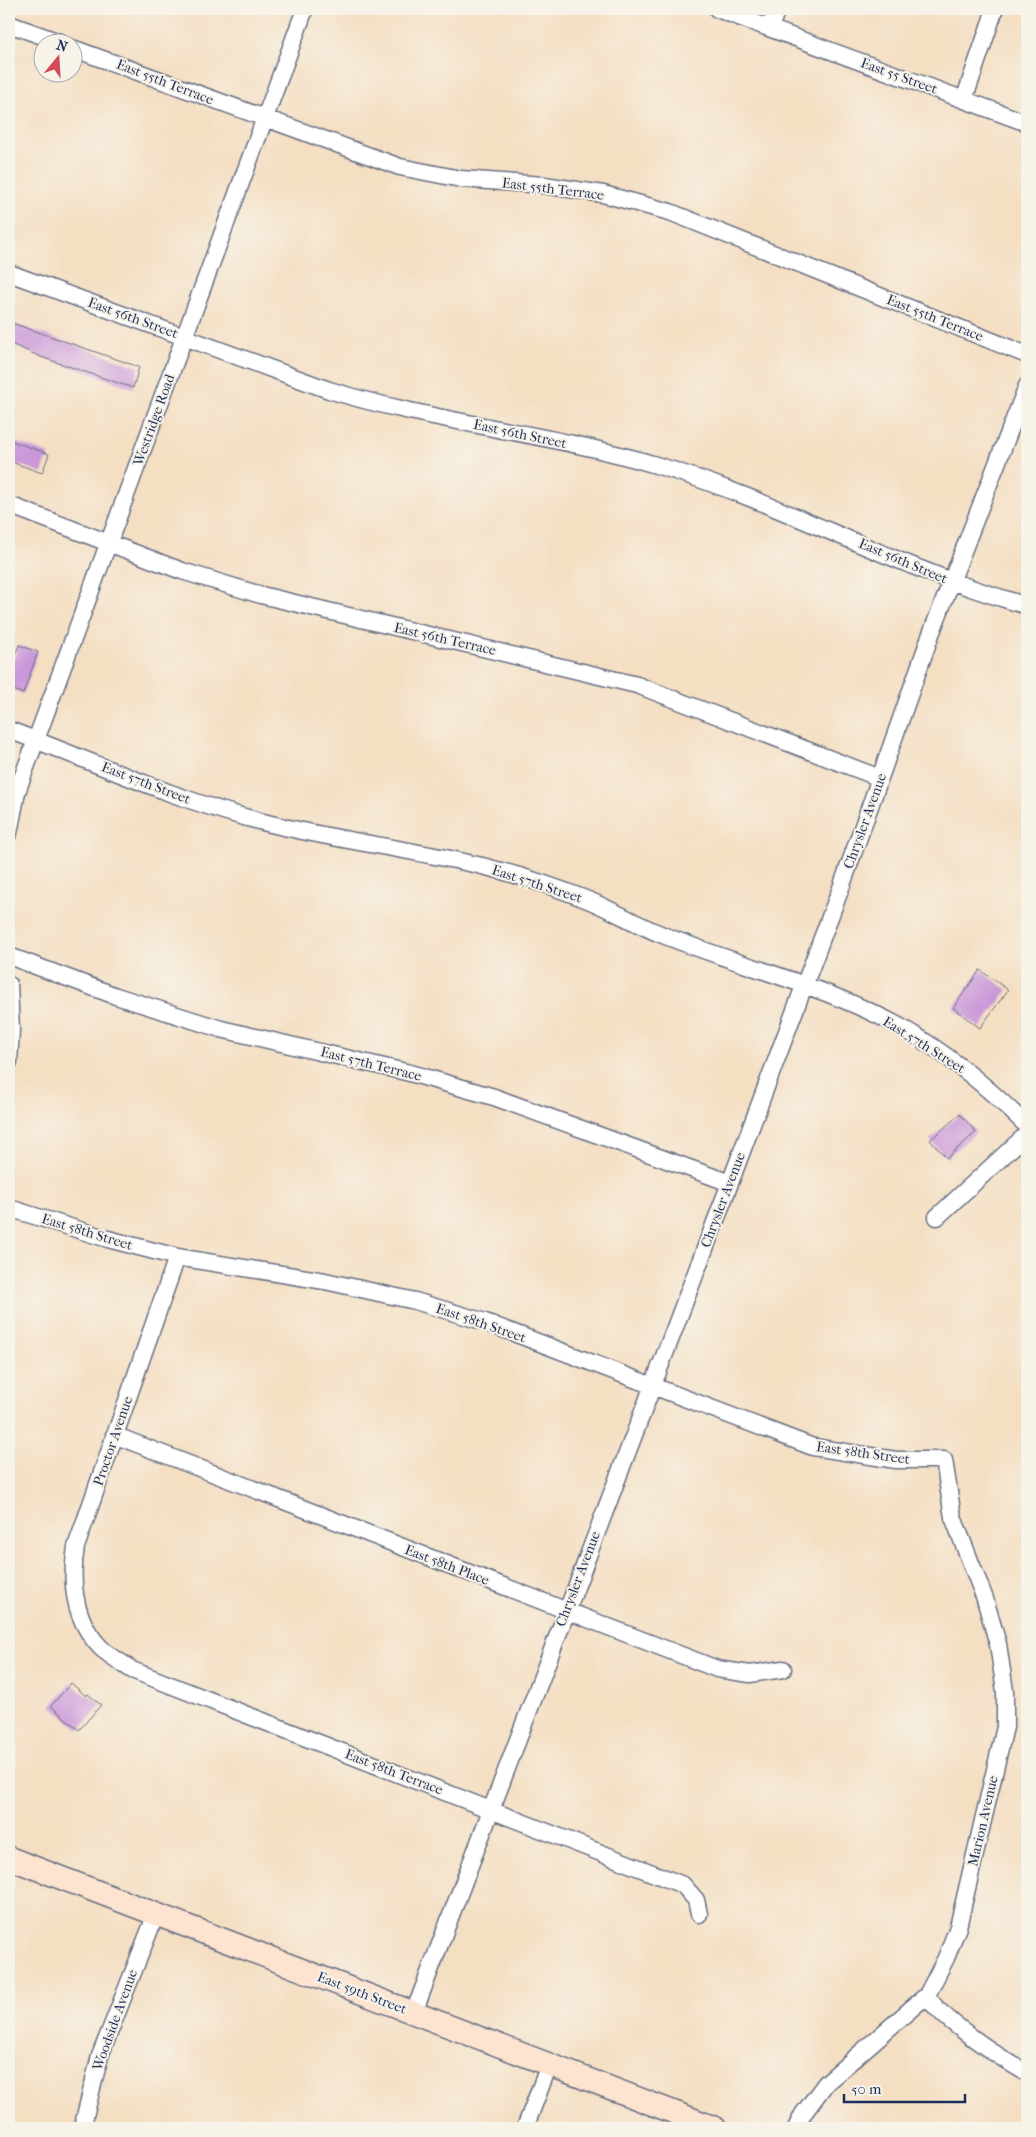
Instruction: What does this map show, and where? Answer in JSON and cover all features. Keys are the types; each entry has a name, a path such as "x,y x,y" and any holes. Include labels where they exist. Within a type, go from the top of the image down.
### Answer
{"street":[{"name":"Westridge Road","path":"9,833 17,792 305,9"},
{"name":"East 55 Street","path":"717,9 1027,123"},
{"path":"770,28 777,9"},
{"path":"964,100 995,9"},
{"path":"9,24 32,32"},
{"name":"East 55th Terrace","path":"82,52 265,120 400,167 461,179 544,185 603,194 670,212 1027,355"},
{"name":"East 56th Street","path":"9,273 329,390 380,406 552,440 657,465 760,502 952,581 1027,606"},
{"name":"Chrysler Avenue","path":"412,2012 418,2002 730,1183 952,581 1027,386"},
{"name":"East 56th Terrace","path":"9,505 182,572 261,595 637,685 880,778"},
{"name":"East 57th Street","path":"9,730 182,797 256,820 333,839 455,860 522,877 587,900 662,935 856,1006 912,1034 950,1058 993,1092 1027,1126"},
{"name":"East 57th Terrace","path":"9,956 116,996 221,1029 410,1073 494,1097 730,1183"},
{"path":"9,984 11,1030 9,1062"},
{"path":"937,1217 1027,1134"},
{"name":"East 58th Street","path":"9,1208 108,1240 177,1257 325,1280 415,1300 485,1322 653,1385 767,1432 813,1447 896,1460 944,1460"},
{"name":"Proctor Avenue","path":"86,1627 78,1611 73,1590 72,1568 76,1547 177,1257"},
{"name":"East 58th Place","path":"114,1436 717,1670 750,1674 783,1669"},
{"name":"Marion Avenue","path":"796,2128 803,2114 826,2083 927,1994 946,1958 958,1928 1005,1727 1005,1691 998,1644 986,1599 953,1517 944,1460"},
{"name":"East 58th Terrace","path":"86,1627 102,1648 132,1670 682,1885 696,1900 699,1914"},
{"name":"East 59th Street","path":"9,1858 714,2128"},
{"name":"Woodside Avenue","path":"82,2128 100,2056 156,1914"},
{"path":"927,1994 930,2002 953,2022 1027,2073"},
{"path":"525,2128 549,2065"}],"building":[{"path":"9,322 139,367 133,388 41,357 9,343"},
{"path":"12,441 49,454 42,473 9,461 9,450"},
{"path":"19,645 38,652 23,694 9,688 9,665 11,666"},
{"path":"980,970 1008,990 980,1028 953,1008"},
{"path":"960,1114 976,1132 947,1158 930,1140"},
{"path":"71,1683 86,1696 88,1694 101,1705 79,1730 51,1706"}]}
